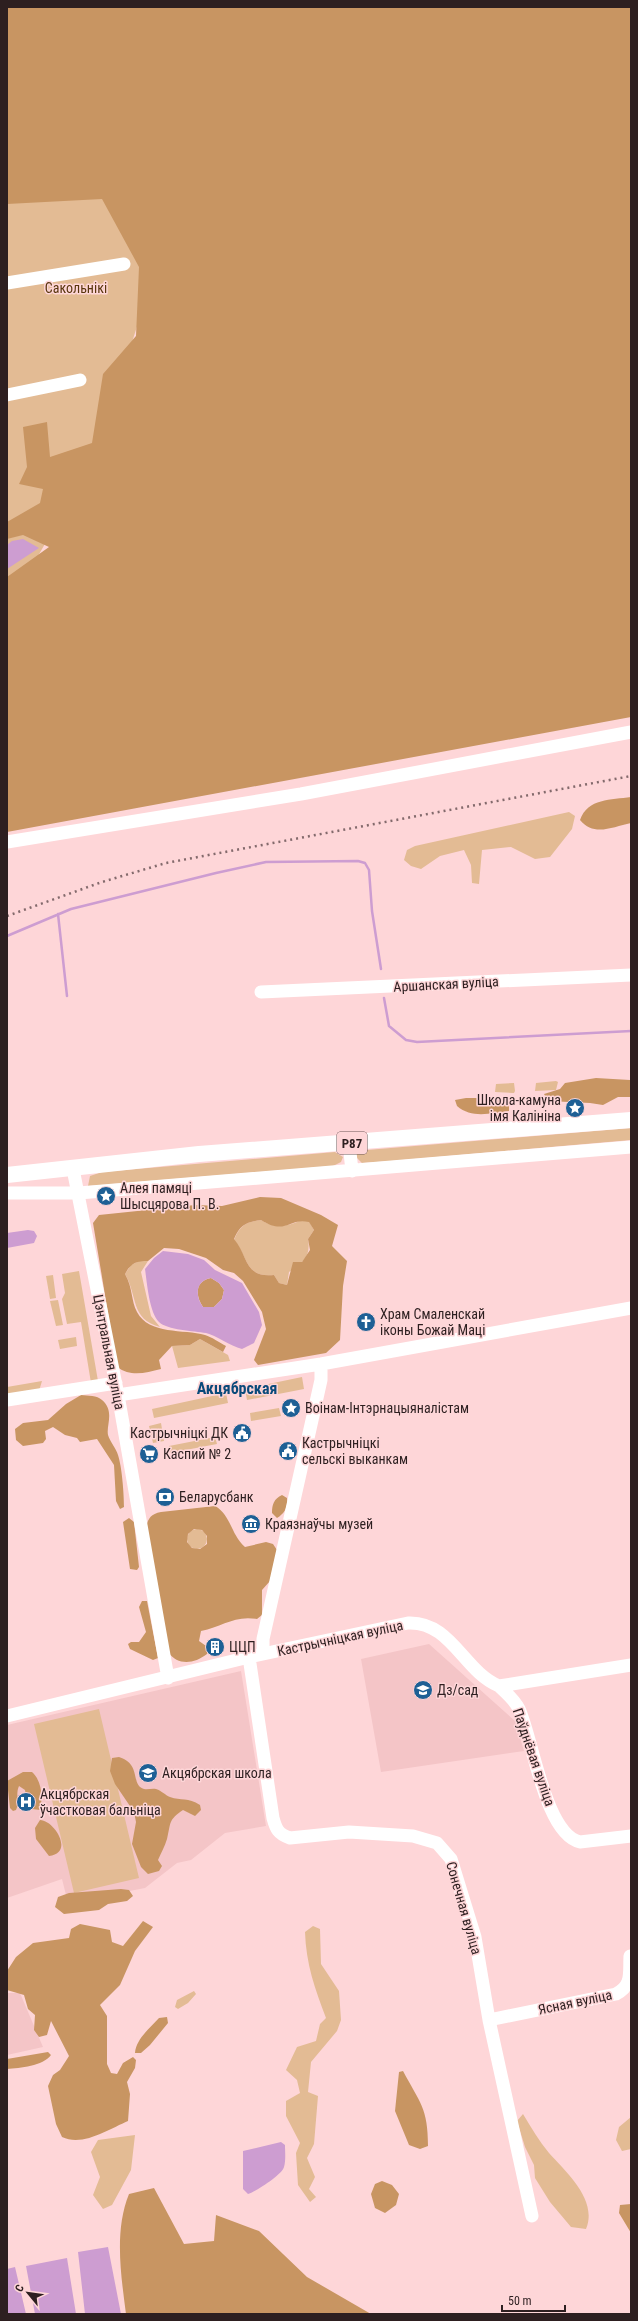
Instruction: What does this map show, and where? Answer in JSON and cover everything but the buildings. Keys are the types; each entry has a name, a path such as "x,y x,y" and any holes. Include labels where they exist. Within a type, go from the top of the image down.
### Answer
{"main road":[{"name":"Р87","path":"7,1175 73,1169 199,1154 631,1120"}],"street":[{"path":"7,284 124,264"},
{"path":"7,395 80,380"},
{"path":"7,842 301,794 631,732"},
{"name":"Аршанская вуліца","path":"261,992 631,975"},
{"path":"349,1143 352,1171"},
{"path":"7,1193 79,1193 631,1147"},
{"name":"Цэнтральная вуліца","path":"73,1169 117,1390 168,1678"},
{"path":"7,1400 117,1390 321,1364 631,1308"},
{"path":"263,1654 263,1639 321,1380 321,1364"},
{"name":"Кастрычніцкая вуліца","path":"7,1716 168,1678 249,1657 419,1623 431,1626 441,1633 484,1677 499,1686"},
{"name":"Сонечная вуліца","path":"249,1657 276,1830 281,1835 290,1838 349,1832 426,1838 444,1849 451,1859 475,1937 489,2020 532,2216"},
{"path":"499,1686 631,1665"},
{"name":"Паўднёвая вуліца","path":"499,1686 519,1709 526,1726 539,1776 550,1805 563,1832 573,1840 580,1842 631,1836"},
{"name":"Ясная вуліца","path":"489,2020 616,1994 625,1989 629,1982 630,1956"}],"shaded area":[{"path":"7,7 631,7 631,717 7,832 7,577 49,547 23,535 7,539 7,522 40,503 43,489 19,484 27,467 23,427 47,422 50,457 92,443 103,374 136,336 139,267 102,199 7,204"},
{"path":"23,539 39,548 7,569 7,545 12,541"},
{"path":"631,797 631,823 610,828 597,829 585,825 580,820 584,813 594,804 601,801"},
{"path":"596,1078 630,1080 631,1097 618,1097 603,1105 548,1101 544,1094 560,1089 565,1083"},
{"path":"466,1098 493,1098 504,1100 509,1104 509,1111 489,1114 469,1113 457,1106 455,1100"},
{"path":"260,1197 281,1198 321,1215 338,1225 332,1246 347,1261 343,1286 340,1340 326,1353 258,1365 254,1360 266,1329 262,1312 243,1281 234,1273 223,1270 206,1258 179,1249 164,1248 148,1261 134,1263 129,1267 125,1274 128,1279 137,1312 143,1319 158,1328 205,1335 226,1346 223,1352 200,1339 190,1345 172,1346 159,1360 161,1369 144,1373 133,1373 117,1367 93,1223 99,1215 195,1205 222,1206","holes":["261,1220 269,1224 282,1226 302,1221 309,1222 314,1230 308,1239 310,1250 302,1262 293,1262 287,1285 279,1283 274,1275 264,1275 252,1270 234,1239 241,1227 247,1223"]},
{"path":"28,1230 34,1231 37,1236 34,1243 7,1248 7,1233"},
{"path":"163,1251 188,1254 204,1260 215,1270 242,1283 259,1312 262,1325 254,1343 242,1349 210,1334 168,1327 159,1322 151,1304 145,1269 154,1258","holes":["211,1278 219,1283 224,1290 222,1299 214,1307 203,1307 200,1303 198,1294 199,1286 202,1282"]},
{"path":"211,1278 219,1283 224,1290 222,1299 214,1307 203,1307 198,1293 199,1285"},
{"path":"81,1395 100,1398 106,1404 108,1409 108,1435 118,1455 122,1473 124,1507 120,1509 116,1501 114,1465 97,1439 80,1442 77,1438 65,1435 53,1427 45,1431 46,1439 43,1443 23,1446 16,1440 15,1429 23,1423 48,1420 66,1404"},
{"path":"282,1495 287,1498 287,1504 284,1512 277,1518 272,1513 272,1507 275,1500"},
{"path":"215,1506 228,1520 240,1542 245,1547 266,1542 273,1544 277,1550 270,1581 262,1590 262,1615 257,1619 249,1618 235,1620 201,1631 199,1641 209,1648 207,1654 197,1660 186,1662 176,1660 168,1652 146,1528 150,1517 161,1512","holes":["194,1529 202,1530 207,1536 207,1544 200,1549 192,1548 187,1542 188,1534"]},
{"path":"129,1518 134,1522 139,1567 137,1570 130,1569 123,1522"},
{"path":"142,1601 147,1601 158,1658 153,1660 130,1649 128,1644 131,1642 139,1642 146,1632 139,1607"},
{"name":"Дз/сад","path":"429,1644 515,1721 524,1751 381,1772 361,1659"},
{"name":"Акцябрская школа","path":"241,1671 266,1826 225,1833 191,1860 177,1863 145,1888 68,1903 62,1879 7,1898 7,1725"},
{"path":"119,1757 131,1764 137,1783 140,1787 144,1789 156,1789 170,1797 192,1801 200,1805 201,1810 195,1816 183,1810 172,1819 166,1842 158,1860 162,1866 159,1871 148,1874 141,1867 132,1844 136,1822 134,1812 115,1784 110,1771 112,1758"},
{"path":"23,1772 32,1772 38,1780 41,1790 40,1810 32,1809 27,1802 25,1790 19,1786 17,1792 18,1804 16,1810 13,1811 10,1808 7,1781"},
{"path":"40,1820 51,1825 60,1837 61,1849 57,1854 49,1856 36,1839 35,1828"},
{"path":"121,1889 129,1890 133,1896 127,1901 108,1904 99,1910 64,1914 55,1907 58,1897 69,1893"},
{"path":"143,1921 153,1927 135,1951 120,1985 100,2005 107,2016 107,2064 111,2073 117,2074 123,2063 133,2057 136,2060 135,2068 127,2082 130,2094 128,2121 96,2136 78,2140 70,2140 62,2137 56,2124 48,2086 53,2075 60,2070 69,2056 51,2021 47,2035 39,2037 34,2030 35,2015 28,2009 24,1995 7,1990 7,1971 16,1957 33,1943 69,1938 71,1929 80,1924 110,1930 112,1942 123,1946"},
{"path":"7,1993 20,1993 43,2047 7,2055"},
{"path":"167,2017 168,2023 150,2045 141,2053 135,2053 138,2043 148,2030 159,2018"},
{"path":"48,2052 51,2055 43,2062 31,2066 7,2069 7,2059"},
{"path":"403,2071 425,2114 428,2133 428,2146 420,2149 409,2145 395,2111 399,2072"},
{"path":"281,2142 285,2145 284,2167 279,2174 268,2183 248,2194 243,2189 243,2151"},
{"path":"382,2181 392,2185 399,2194 396,2205 385,2213 375,2208 371,2194 375,2184"},
{"path":"154,2188 184,2244 214,2241 216,2215 259,2231 307,2277 371,2314 126,2314 120,2253 120,2238 124,2208 129,2194"},
{"path":"631,2204 631,2233 619,2213 620,2205"},
{"path":"108,2247 121,2314 85,2314 78,2252"},
{"path":"67,2258 76,2314 35,2314 26,2266"},
{"path":"15,2267 26,2314 7,2314 7,2269"}],"green space":[{"name":"Сакольнікі","path":"101,186 152,279 96,456 31,568 7,582 7,203"},
{"path":"569,812 575,816 572,829 550,857 535,859 511,847 482,850 479,884 472,883 471,865 464,850 440,856 421,869 411,866 404,860 407,850 415,846"},
{"path":"558,1082 556,1090 535,1091 536,1083"},
{"path":"514,1083 514,1093 495,1092 496,1084"},
{"path":"631,1128 631,1140 362,1163 355,1156 360,1151 367,1150"},
{"path":"335,1152 343,1157 341,1162 333,1166 88,1186 90,1176 102,1172"},
{"path":"261,1220 266,1223 281,1226 301,1220 309,1221 314,1230 308,1239 309,1245 307,1255 302,1262 289,1272 287,1285 279,1283 274,1275 264,1275 252,1270 234,1240 244,1225"},
{"path":"139,1261 148,1261 141,1272 151,1316 160,1327 150,1323 139,1313 125,1274 131,1265"},
{"path":"79,1271 98,1381 91,1383 81,1322 67,1324 62,1299 65,1293 62,1274"},
{"path":"53,1275 56,1298 50,1299 46,1276"},
{"path":"58,1300 63,1325 56,1326 50,1301"},
{"path":"76,1337 77,1346 60,1349 58,1340"},
{"path":"200,1339 228,1355 230,1361 178,1368 172,1346 190,1345"},
{"path":"302,1377 304,1389 247,1400 245,1389"},
{"path":"42,1381 39,1391 7,1396 7,1387"},
{"path":"226,1393 228,1403 154,1418 152,1409"},
{"path":"279,1408 281,1416 251,1421 250,1413"},
{"path":"161,1423 164,1441 153,1443 149,1426"},
{"path":"215,1437 217,1444 170,1453 169,1446"},
{"path":"193,1529 201,1529 207,1535 207,1543 201,1549 193,1549 187,1543 187,1535"},
{"path":"99,1709 139,1878 74,1893 34,1724"},
{"path":"313,1926 320,1929 321,1964 339,1991 341,2020 337,2031 311,2062 308,2092 318,2096 314,2144 307,2158 315,2177 309,2189 316,2197 310,2202 298,2185 296,2153 300,2143 286,2116 286,2101 300,2093 297,2080 286,2070 297,2047 316,2041 320,2024 326,2018 315,1986 307,1955 305,1932"},
{"path":"194,1991 196,1994 188,2003 178,2009 175,2007 177,2000"},
{"path":"523,2114 542,2144 572,2178 584,2197 588,2208 589,2218 586,2229 571,2227 550,2202 535,2178 534,2165 525,2147 517,2121"},
{"path":"631,2117 631,2149 622,2151 616,2140 619,2127"},
{"path":"135,2135 131,2170 112,2205 103,2209 93,2195 100,2177 91,2152 98,2140"}],"waterway":[{"path":"7,936 71,909 266,862 358,861 365,863 369,870 372,911 381,969"},
{"path":"58,914 67,996"},
{"path":"384,998 389,1026 406,1040 417,1042 631,1031"}],"railway":[{"path":"7,916 102,882 166,863 631,776"}],"place":[{"name":"Школа-камуна імя Калініна","path":"575,1108"},
{"name":"Алея памяці Шысцярова П. В.","path":"106,1196"},
{"name":"Храм Смаленскай іконы Божай Маці","path":"366,1322"},
{"name":"Воінам-Інтэрнацыяналістам","path":"291,1408"},
{"name":"Кастрычніцкі ДК","path":"242,1433"},
{"name":"Кастрычніцкі сельскі выканкам","path":"288,1451"},
{"name":"Каспий № 2","path":"149,1454"},
{"name":"Беларусбанк","path":"165,1497"},
{"name":"Краязнаўчы музей","path":"251,1524"},
{"name":"ЦЦП","path":"215,1647"},
{"name":"Дз/сад","path":"423,1690"},
{"name":"Акцябрская школа","path":"148,1773"},
{"name":"Акцябрская ўчастковая бальніца","path":"26,1802"}],"district":[{"name":"Акцябрская","path":"237,1388"}]}
